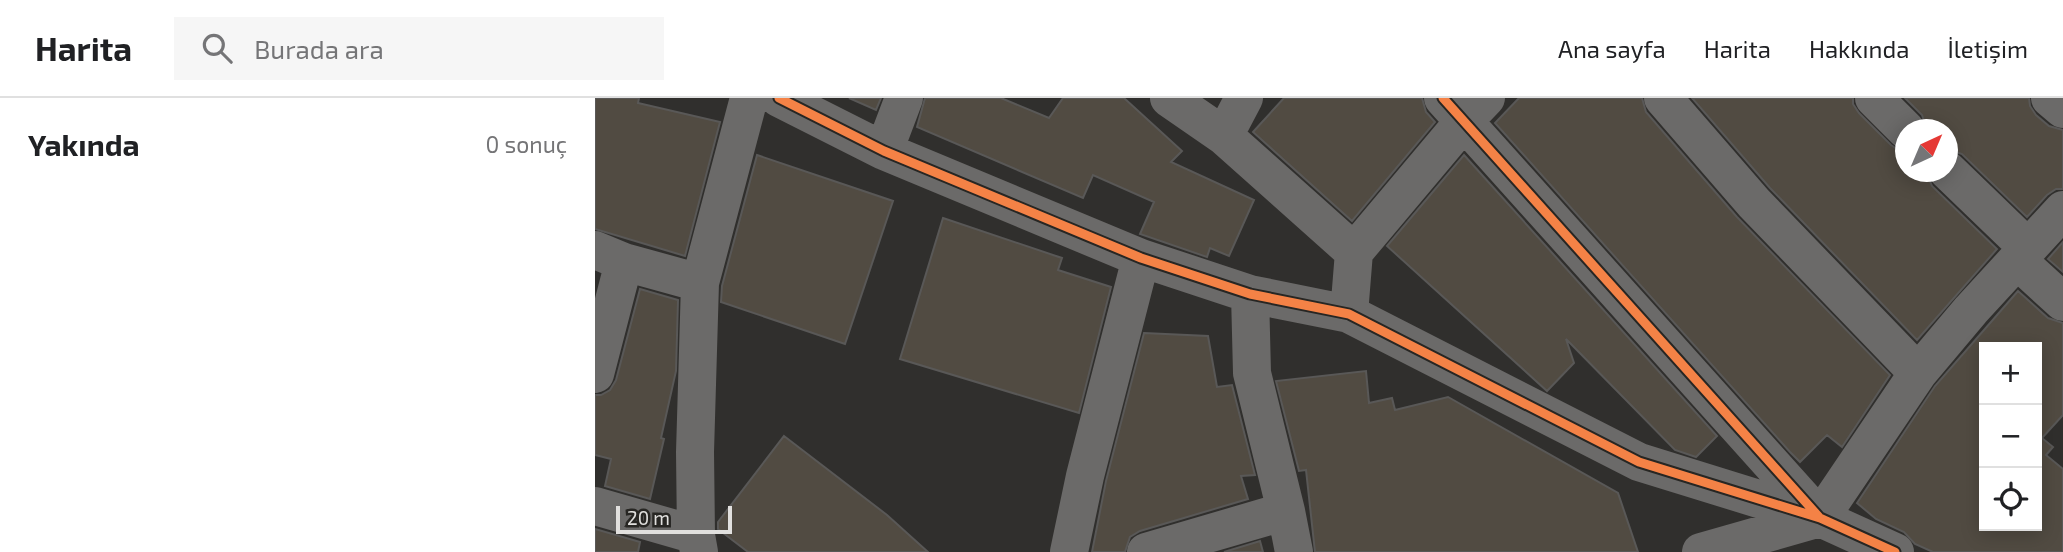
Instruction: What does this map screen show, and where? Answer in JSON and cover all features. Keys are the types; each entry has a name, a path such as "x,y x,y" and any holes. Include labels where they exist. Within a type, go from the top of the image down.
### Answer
{"street":[{"path":"595,506 697,543 695,452 700,283 749,98"},
{"path":"779,98 884,151 1141,258 1250,294 1349,314 1639,462 1820,518 1895,552"},
{"path":"884,151 904,98"},
{"path":"1169,98 1224,136 1354,252"},
{"path":"1224,136 1244,98"},
{"path":"1663,98 1754,203 1918,373"},
{"path":"1874,98 1895,119"},
{"path":"2050,98 2063,109"},
{"path":"1349,314 1354,252 1464,105 1820,518"},
{"path":"1958,181 2063,302"},
{"path":"1701,552 1820,518 1918,373 2063,210"},
{"path":"595,374 610,256 700,283"},
{"path":"1069,552 1085,476 1141,258"},
{"path":"1250,294 1252,373 1294,552"},
{"path":"1146,552 1286,511"}],"building":[{"path":"595,98 639,98 638,103 720,122 685,256 595,229"},
{"path":"849,98 881,98 876,110"},
{"path":"925,98 1001,98 1049,118 1063,98 1124,98 1182,151 1171,162 1254,200 1229,256 1210,248 1207,257 1140,234 1154,202 1093,175 1083,198 917,127"},
{"path":"1284,98 1422,98 1426,112 1435,122 1352,221 1253,132"},
{"path":"1519,98 1642,98 1646,112 1737,217 1890,375 1842,447 1827,435 1800,462 1790,452 1495,123"},
{"path":"1692,98 1853,98 1853,104 1859,113 1895,148 1895,182 1930,182 1997,249 1917,340 1770,188"},
{"path":"1905,98 2029,98 2030,106 2036,115 2049,126 2063,130 2063,189 2056,189 2047,195 2027,217 1958,153 1958,119 1923,119"},
{"path":"757,155 893,201 845,344 721,302 722,286"},
{"path":"1464,155 1717,436 1696,457 1675,450 1566,339 1574,363 1547,391 1387,246"},
{"path":"943,218 1062,258 1058,270 1111,287 1079,413 900,359"},
{"path":"2063,242 2063,272 2048,259"},
{"path":"640,289 678,300 676,371 650,499 605,486 611,459 595,455 595,395 610,390 616,380"},
{"path":"2018,291 2048,318 2063,323 2063,415 2042,438 2053,447 2046,455 2063,469 2063,552 1933,552 1915,544 1904,532 1876,519 1857,503 1935,386"},
{"path":"1144,333 1208,336 1217,387 1232,385 1255,475 1241,476 1248,499 1140,531 1130,537 1125,552 1092,552 1106,481"},
{"path":"1366,371 1369,403 1392,398 1395,410 1448,397 1618,493 1638,552 1315,552 1306,470 1299,471 1276,381"},
{"path":"784,436 887,515 928,552 748,552 718,529 718,522"},
{"path":"595,529 640,542 638,552 595,552"},
{"path":"1260,541 1263,552 1224,552"}],"cycle path":[{"path":"779,98 884,151 1141,258 1250,294 1349,314 1639,462 1820,518 1895,552"},
{"path":"1443,98 1819,517"}]}
